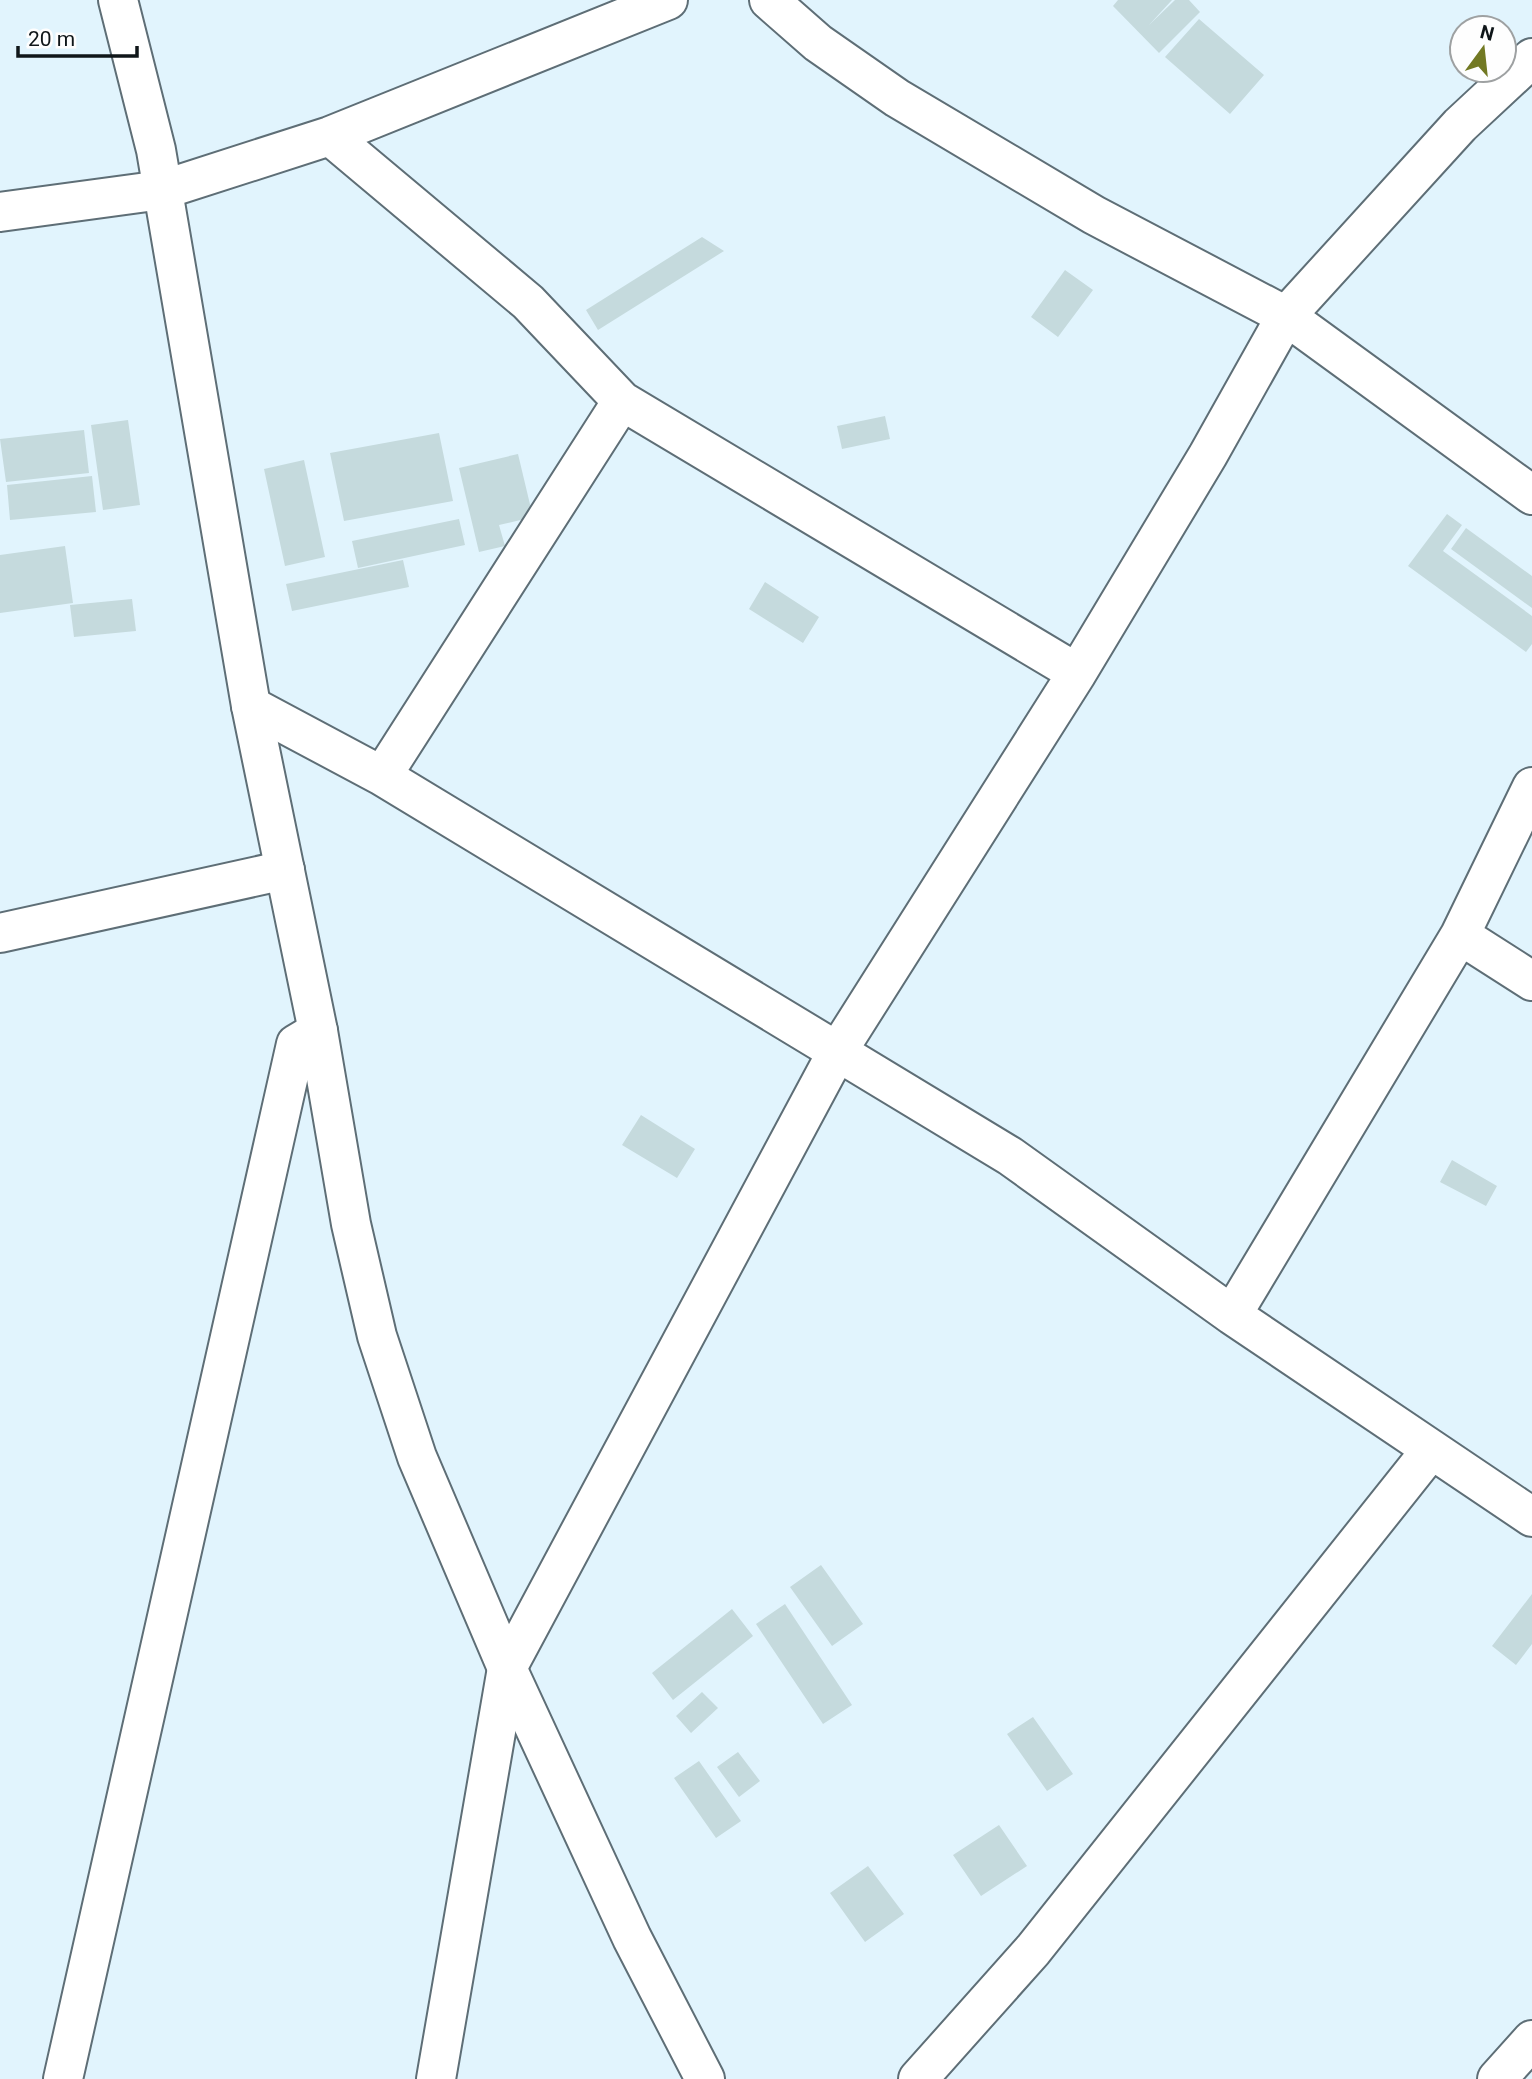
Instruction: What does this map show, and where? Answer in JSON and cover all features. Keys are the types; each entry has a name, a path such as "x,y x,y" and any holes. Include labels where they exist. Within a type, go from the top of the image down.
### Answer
{"street":[{"path":"118,0 156,150 251,706 318,1031 351,1224 377,1336 418,1457 507,1668 632,1938 705,2079"},
{"path":"0,212 162,190 330,136 668,0"},
{"path":"769,0 818,43 897,99 1094,215 1286,316 1532,495"},
{"path":"436,2079 507,1668 837,1052 1077,673 1208,455 1286,316 1460,125 1532,58"},
{"path":"330,136 528,302 622,401 1077,673"},
{"path":"382,776 622,401"},
{"path":"251,706 382,776 1010,1156 1232,1315 1532,1517"},
{"path":"1232,1315 1460,935 1532,787"},
{"path":"0,933 285,870"},
{"path":"1460,935 1532,981"},
{"path":"62,2079 296,1044 318,1031"},
{"path":"918,2079 1033,1950 1431,1450"},
{"path":"1497,2079 1532,2039"}],"building":[{"path":"1118,0 1172,0 1149,25 1175,0 1189,0 1200,12 1159,53 1113,6"},
{"path":"1199,19 1264,75 1230,114 1165,57"},
{"path":"702,237 724,251 598,330 586,310"},
{"path":"1065,270 1093,290 1058,337 1031,317"},
{"path":"885,416 890,439 842,449 837,426"},
{"path":"128,420 140,505 103,510 91,425"},
{"path":"84,430 89,473 6,482 0,439"},
{"path":"439,433 453,501 344,521 330,453"},
{"path":"518,454 533,517 499,525 505,546 479,552 459,468"},
{"path":"304,460 325,557 285,566 264,469"},
{"path":"92,476 96,512 10,520 7,485"},
{"path":"1447,514 1462,525 1443,551 1532,616 1532,644 1526,652 1408,566"},
{"path":"459,519 465,545 358,568 352,541"},
{"path":"1466,528 1532,576 1532,608 1451,549"},
{"path":"65,546 73,603 0,613 0,555"},
{"path":"403,560 409,587 292,611 286,584"},
{"path":"765,582 819,617 803,643 749,609"},
{"path":"132,599 136,631 74,637 70,605"},
{"path":"641,1115 695,1149 677,1178 622,1145"},
{"path":"1452,1160 1497,1186 1486,1206 1440,1182"},
{"path":"821,1565 863,1624 832,1646 790,1587"},
{"path":"1532,1594 1532,1644 1516,1665 1492,1646"},
{"path":"785,1604 852,1705 823,1724 756,1624"},
{"path":"732,1609 753,1636 673,1700 652,1673"},
{"path":"702,1692 718,1708 691,1733 676,1716"},
{"path":"1033,1717 1073,1774 1047,1791 1007,1734"},
{"path":"738,1752 760,1781 739,1797 717,1767"},
{"path":"699,1761 741,1821 716,1838 674,1778"},
{"path":"999,1825 1027,1866 981,1896 953,1855"},
{"path":"868,1866 904,1914 865,1942 830,1893"}]}
